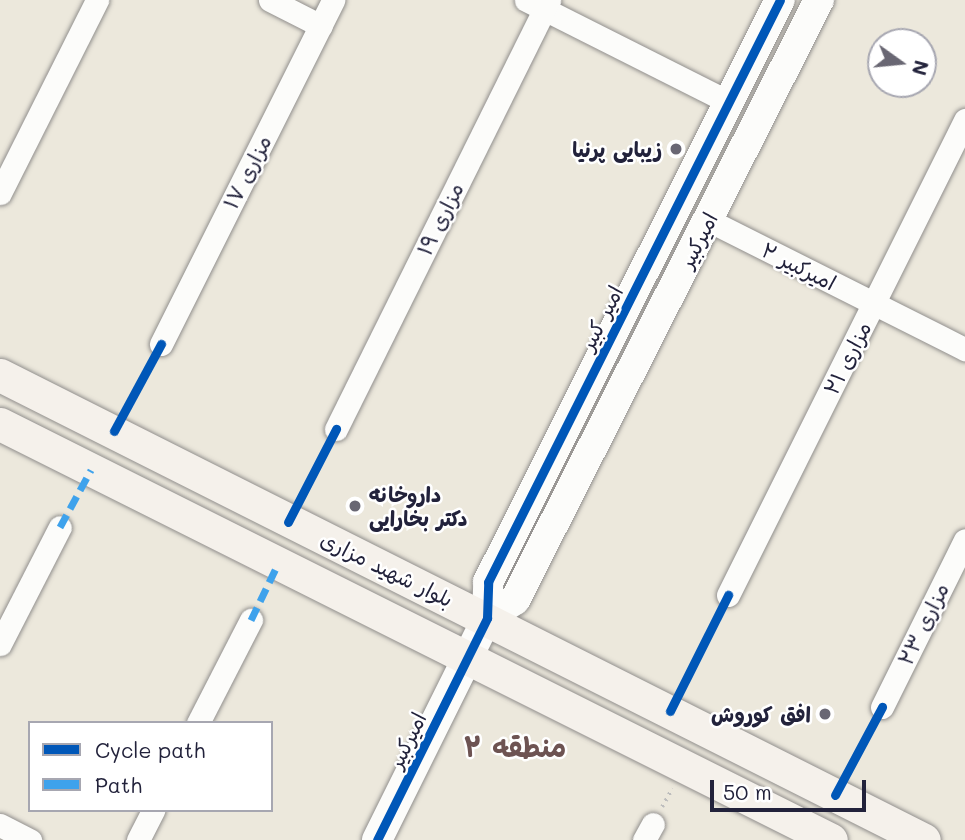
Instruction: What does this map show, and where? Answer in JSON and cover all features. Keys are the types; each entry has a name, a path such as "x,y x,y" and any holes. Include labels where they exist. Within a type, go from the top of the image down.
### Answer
{"main road":[{"name":"بلوار شهید مزاری","path":"0,375 924,840"},
{"name":"بلوار شهید مزاری","path":"0,424 831,840"}],"street":[{"path":"0,193 97,0"},
{"path":"270,0 321,26"},
{"name":"مزاری ۱۷","path":"161,344 333,0"},
{"name":"امیر کبیر","path":"468,656 487,618 488,582 780,0"},
{"name":"امیرکبیر","path":"487,618 515,600 819,0"},
{"path":"540,3 729,102"},
{"name":"مزاری ۱۹","path":"337,429 540,3"},
{"name":"مزاری ۲۱","path":"728,595 965,120"},
{"name":"امیرکبیر ۲","path":"708,220 965,349"},
{"path":"0,644 60,527"},
{"name":"مزاری ۲۳","path":"882,707 962,553"},
{"path":"199,721 251,620"},
{"name":"امیرکبیر","path":"377,840 468,656"},
{"path":"138,840 152,812"},
{"path":"0,825 30,840"}],"path":[{"path":"648,832 685,766"}],"marked path":[{"path":"60,527 91,470"},
{"path":"251,620 278,564"}],"cycle path":[{"path":"377,840 487,618 488,582 780,0"},
{"path":"114,431 161,344"},
{"path":"288,522 336,429"},
{"path":"670,711 728,595"},
{"path":"835,795 882,707"}],"place":[{"name":"زیبایی پرنیا","path":"676,149"},
{"name":"داروخانه دکتر بخارایی","path":"355,506"},
{"name":"افق کوروش","path":"825,714"}],"district":[{"name":"منطقه ۲","path":"515,746"}]}
